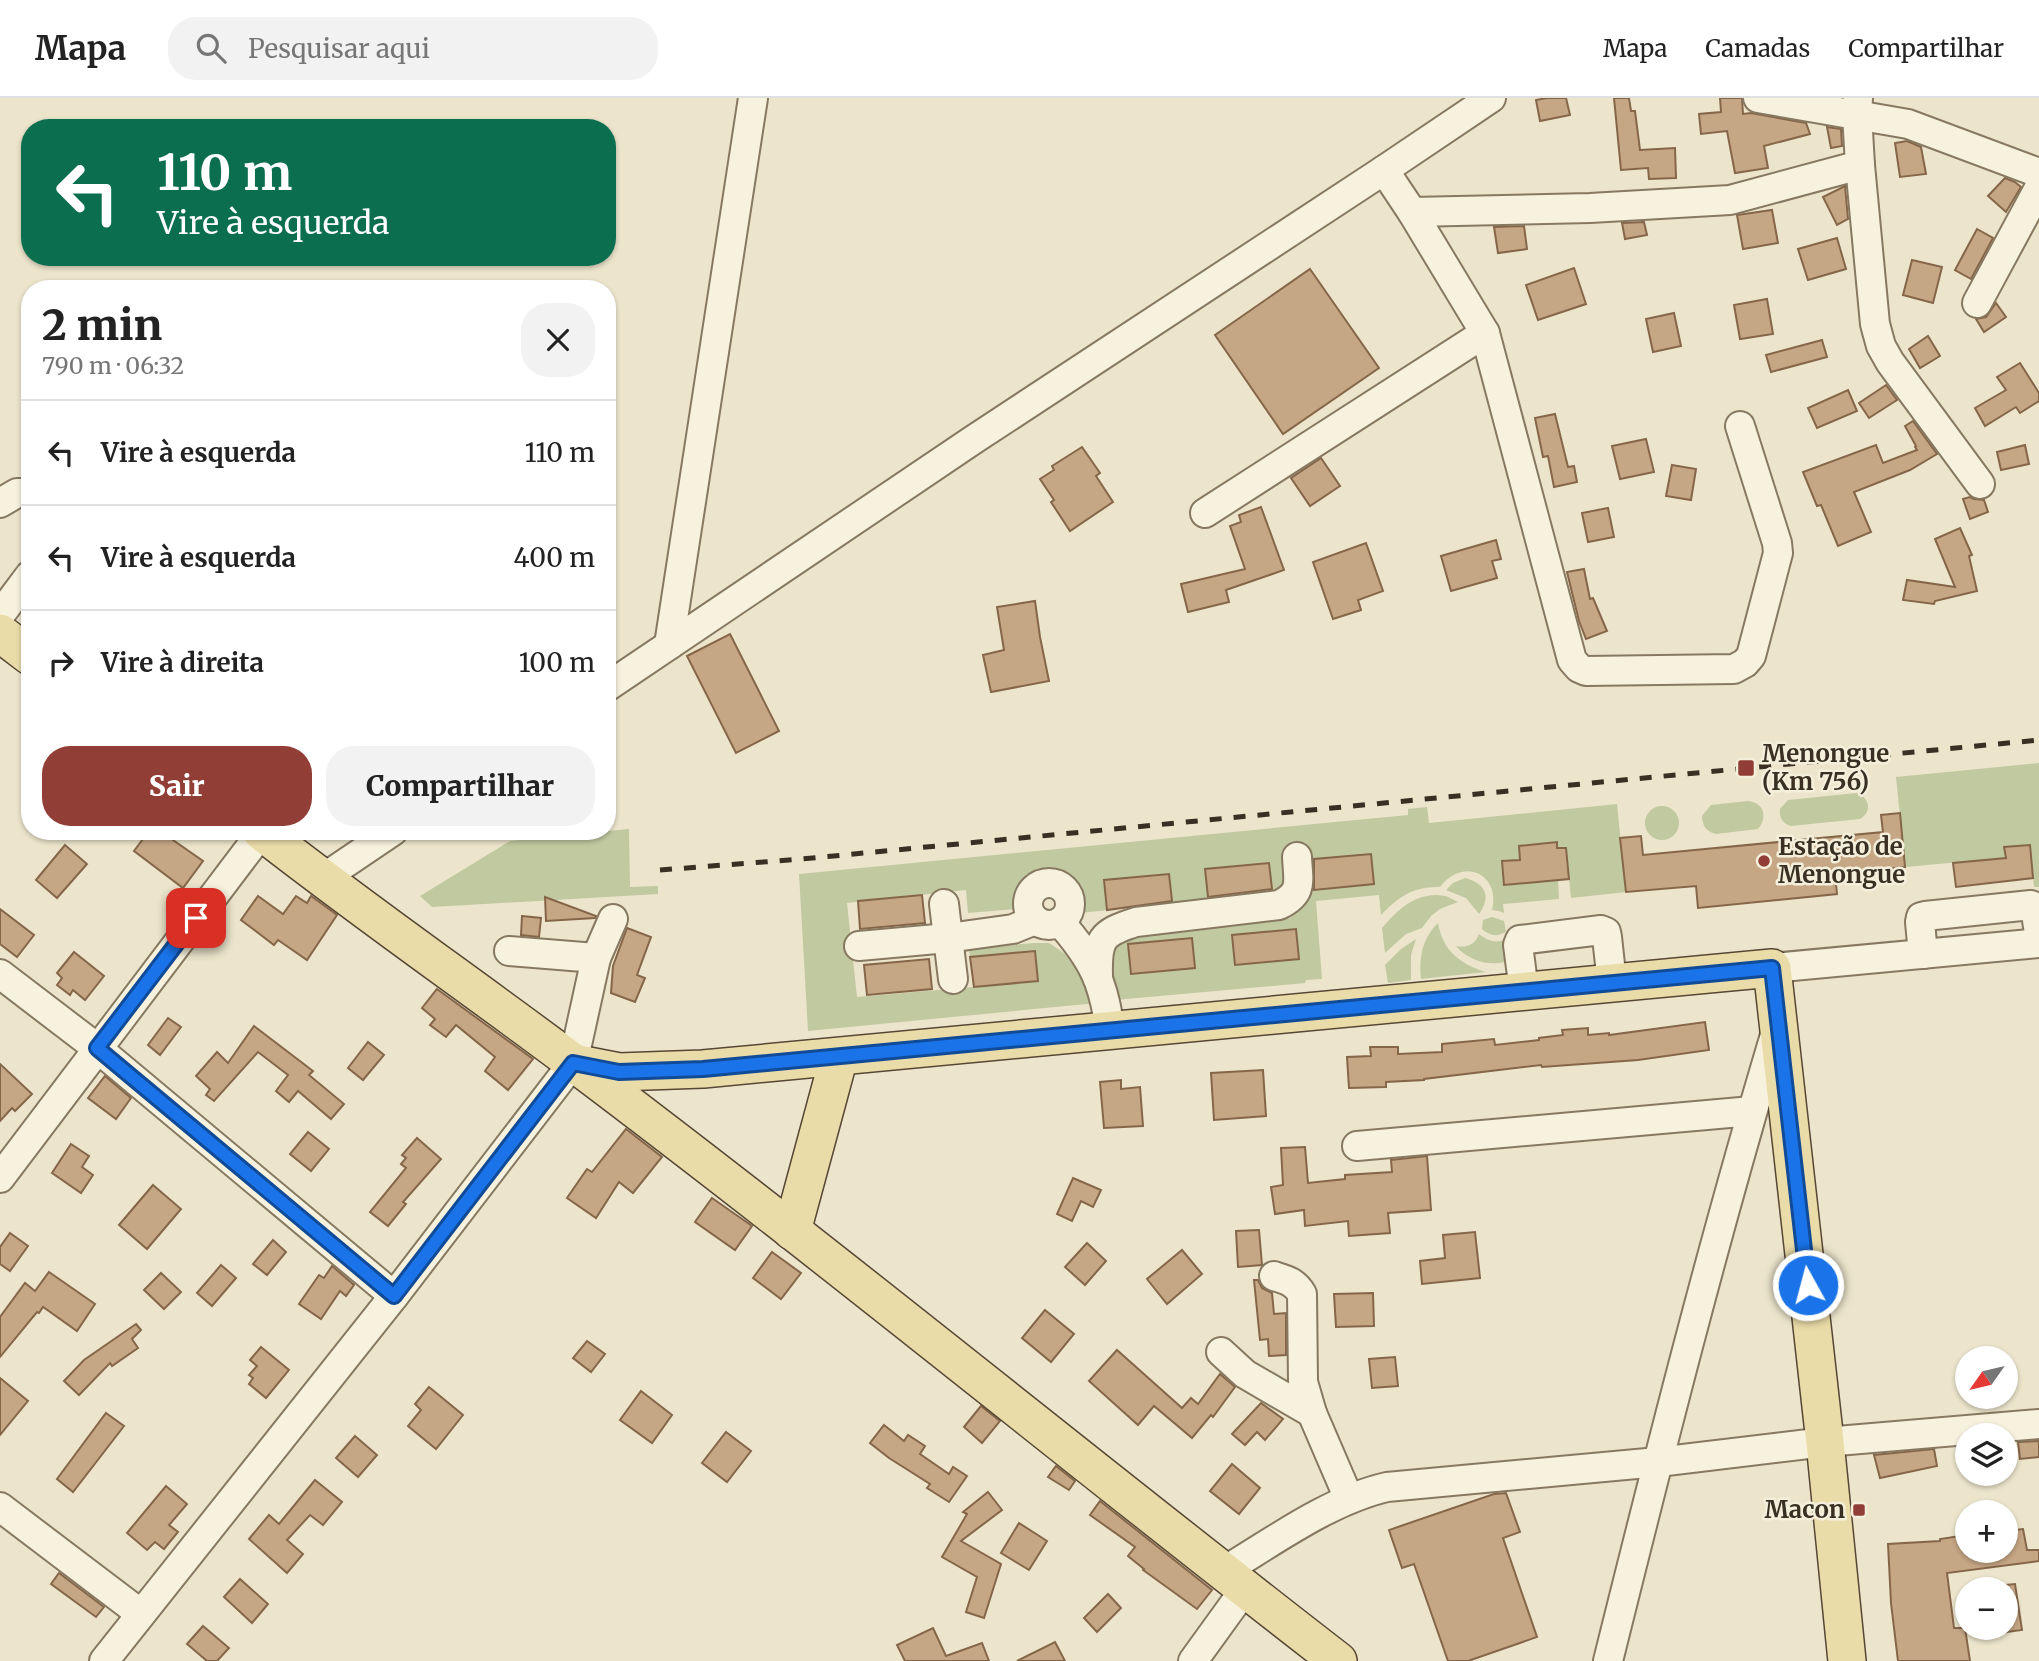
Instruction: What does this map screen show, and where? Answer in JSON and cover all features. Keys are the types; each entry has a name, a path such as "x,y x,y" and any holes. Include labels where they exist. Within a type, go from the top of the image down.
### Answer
{"main road":[{"path":"0,633 21,649"},
{"path":"271,840 573,1063 792,1231 1338,1661"},
{"path":"573,1063 619,1072 703,1069 1772,968 1847,1661"},
{"path":"792,1231 839,1057"}],"street":[{"path":"669,645 753,98"},
{"path":"616,681 973,440 1491,98"},
{"path":"1758,98 1774,102 1857,106 2039,173"},
{"path":"1857,106 1875,324 1881,346 1889,362 1980,484"},
{"path":"1412,212 1590,208 1730,200 1860,165"},
{"path":"1384,170 1485,333 1572,660 1579,668 1586,671 1734,669 1751,656 1777,553 1777,543 1740,426"},
{"path":"1977,303 2039,188"},
{"path":"1205,513 1485,333"},
{"path":"0,503 21,493"},
{"path":"0,615 21,587"},
{"path":"0,1178 11,1148 97,1048 255,840"},
{"path":"322,879 380,840"},
{"path":"859,946 948,938 1048,921 1136,922 1279,905 1294,895 1298,888 1297,857"},
{"path":"944,904 953,979"},
{"path":"1923,954 1920,922 1921,917 1925,916 2031,905 2035,907 2039,933"},
{"path":"104,1661 394,1296 573,1063 596,958 613,919"},
{"path":"1048,921 1077,942 1098,976 1107,1002 1110,1031"},
{"path":"1098,976 1097,954 1102,940 1115,928 1136,922"},
{"path":"1524,991 1518,945 1520,940 1601,930 1607,937 1612,983"},
{"path":"1772,968 2039,943"},
{"path":"509,951 596,958"},
{"path":"0,974 97,1048 394,1296"},
{"path":"1608,1661 1658,1462 1778,1024"},
{"path":"1357,1146 1752,1111"},
{"path":"1274,1276 1291,1281 1298,1286 1302,1294 1301,1374 1312,1413 1349,1499"},
{"path":"1222,1352 1245,1374 1312,1413"},
{"path":"1194,1661 1235,1580 1349,1499 1387,1487 1658,1462 1825,1442 2039,1424"},
{"path":"0,1507 141,1614"}],"green space":[{"path":"2039,763 2039,887 2034,887 2030,845 2004,847 2005,858 1905,867 1896,777"},
{"path":"1857,793 1865,798 1868,805 1866,813 1860,819 1791,826 1781,818 1780,809 1788,800"},
{"path":"1748,801 1758,805 1763,811 1763,820 1758,829 1716,834 1705,828 1702,816 1711,805"},
{"path":"1617,804 1626,892 1571,898 1566,848 1557,848 1556,842 1519,846 1520,860 1502,861 1558,880 1559,899 1503,904 1504,913 1492,910 1491,887 1486,879 1469,871 1449,878 1440,887 1422,888 1407,894 1381,915 1379,895 1316,901 1322,979 1306,980 1305,983 1115,1000 1110,966 1113,950 1124,936 1290,918 1307,903 1302,853 1286,885 1272,893 1080,913 1077,896 1070,883 1060,875 1049,872 1028,880 1020,892 1016,909 968,913 966,890 847,903 857,997 973,987 969,948 1049,943 1064,953 1090,981 1097,1003 808,1031 799,874 1408,815 1408,809 1427,807 1429,823"},
{"path":"1662,806 1674,811 1679,823 1674,835 1662,840 1650,835 1645,823 1650,811"},
{"path":"629,829 630,887 658,886 658,894 432,907 420,896 510,841 616,840 616,830"},
{"path":"1465,878 1482,887 1486,896 1479,914 1466,898 1446,890 1453,883"},
{"path":"1436,895 1458,902 1440,909 1422,928 1406,934 1385,953 1382,928 1412,901"},
{"path":"1492,917 1504,921 1506,932 1494,935 1482,929 1483,920"},
{"path":"1438,923 1444,941 1454,955 1468,965 1486,972 1421,979 1423,949 1428,935"},
{"path":"1479,934 1492,941 1507,939 1509,961 1480,961 1467,956 1456,946 1470,945"},
{"path":"1416,939 1411,955 1411,980 1388,983 1385,965"}],"building":[{"path":"1566,98 1570,115 1540,121 1536,100"},
{"path":"1614,98 1629,98 1631,111 1635,111 1640,150 1675,148 1676,178 1649,179 1648,168 1621,170"},
{"path":"1720,98 1742,98 1743,114 1751,113 1806,123 1810,134 1764,146 1768,168 1735,173 1727,131 1701,134 1699,114 1721,112"},
{"path":"1827,127 1841,129 1842,146 1831,148"},
{"path":"1907,141 1921,147 1926,174 1900,177 1895,143"},
{"path":"2005,178 2021,187 2006,212 1988,196"},
{"path":"1845,186 1848,219 1837,225 1823,197"},
{"path":"1772,210 1778,243 1743,249 1737,215"},
{"path":"1644,222 1647,235 1625,239 1622,223"},
{"path":"1524,226 1527,249 1498,253 1494,227"},
{"path":"1977,229 1993,238 1971,279 1955,270"},
{"path":"1837,238 1846,269 1808,280 1798,249"},
{"path":"1912,260 1942,267 1933,303 1903,295"},
{"path":"1574,268 1586,304 1538,320 1526,285"},
{"path":"1310,269 1379,368 1283,434 1215,335"},
{"path":"1767,299 1773,334 1740,339 1734,305"},
{"path":"1996,303 2006,317 1984,332 1976,319 1986,317"},
{"path":"1674,313 1681,346 1653,352 1646,319"},
{"path":"1928,336 1940,356 1920,368 1909,349"},
{"path":"1822,340 1827,357 1771,372 1766,355"},
{"path":"2020,363 2039,393 2039,401 2020,413 2016,407 1985,426 1975,408 2006,390 1997,377"},
{"path":"1886,385 1897,400 1869,418 1859,403"},
{"path":"1848,390 1857,411 1817,428 1808,408"},
{"path":"1555,414 1568,467 1574,466 1577,482 1554,487 1548,456 1543,457 1535,418"},
{"path":"1913,421 1937,454 1910,470 1854,492 1871,532 1838,546 1821,505 1817,506 1803,472 1876,445 1883,463 1917,450 1905,426"},
{"path":"1646,439 1654,472 1620,479 1612,446"},
{"path":"2025,445 2029,464 2001,470 1997,452"},
{"path":"1082,447 1100,473 1096,476 1113,502 1070,531 1040,479 1054,470 1052,466"},
{"path":"1321,458 1340,486 1310,506 1291,478"},
{"path":"1672,465 1696,469 1691,500 1666,496"},
{"path":"1970,497 1984,500 1988,512 1970,519 1963,499"},
{"path":"1261,507 1284,570 1226,590 1229,602 1188,612 1181,584 1245,569 1230,526 1241,522 1239,515"},
{"path":"1608,508 1614,537 1588,542 1582,513"},
{"path":"1960,528 1972,555 1969,556 1977,591 1935,601 1934,604 1903,600 1907,580 1955,587 1935,539"},
{"path":"1496,540 1501,559 1492,561 1497,578 1451,591 1441,556"},
{"path":"1366,543 1383,591 1358,600 1361,610 1333,619 1313,562"},
{"path":"1584,569 1590,599 1593,598 1607,631 1586,639 1567,572"},
{"path":"1035,601 1049,681 991,692 983,655 1004,650 997,607"},
{"path":"730,634 779,731 736,753 687,656"},
{"name":"Estação de Menongue","path":"1900,813 1905,867 1835,874 1837,894 1698,908 1696,886 1626,892 1620,838 1641,836 1643,855 1883,832 1881,815"},
{"path":"142,840 173,840 203,861 183,888 134,851"},
{"path":"1557,842 1557,848 1566,848 1569,879 1504,885 1502,861 1520,860 1519,846"},
{"path":"65,845 87,864 57,898 36,880"},
{"path":"2030,845 2033,878 1956,887 1953,863 2006,858 2004,847"},
{"path":"1371,854 1374,884 1314,890 1314,859"},
{"path":"1269,863 1272,889 1208,897 1205,869"},
{"path":"1169,874 1172,901 1107,910 1104,880"},
{"path":"922,895 925,923 860,929 858,901"},
{"path":"258,896 283,914 296,896 307,903 311,896 337,915 307,960 278,940 274,945 241,920"},
{"path":"545,897 596,916 546,921"},
{"path":"0,909 34,935 17,957 0,944"},
{"path":"522,916 541,918 539,937 521,935"},
{"path":"627,928 651,937 637,975 645,978 635,1002 611,993 613,966"},
{"path":"1296,929 1299,959 1235,965 1232,935"},
{"path":"1192,938 1195,968 1131,974 1128,944"},
{"path":"1035,951 1038,981 974,987 970,957"},
{"path":"74,952 104,976 85,1000 73,990 70,995 57,985 62,978 57,973"},
{"path":"929,959 932,989 867,995 864,965"},
{"path":"437,989 533,1059 508,1090 485,1071 495,1057 456,1025 446,1037 430,1025 435,1019 422,1008"},
{"path":"168,1018 181,1027 160,1055 148,1045"},
{"path":"1705,1022 1709,1050 1638,1060 1541,1065 1424,1080 1386,1082 1386,1087 1349,1088 1347,1057 1371,1056 1370,1047 1398,1047 1398,1054 1442,1052 1442,1044 1494,1039 1495,1045 1539,1040 1563,1035 1562,1030 1588,1028 1588,1035 1609,1035"},
{"path":"254,1026 313,1071 309,1075 344,1104 331,1119 298,1091 289,1102 276,1091 288,1075 258,1052 214,1101 206,1095 210,1089 196,1076 217,1052 228,1063"},
{"path":"368,1042 384,1055 363,1080 348,1068"},
{"path":"0,1064 32,1094 15,1111 12,1108 0,1121"},
{"path":"1263,1070 1266,1116 1214,1120 1211,1073"},
{"path":"105,1076 131,1098 116,1119 88,1098"},
{"path":"1121,1080 1121,1089 1140,1087 1143,1126 1104,1128 1100,1082"},
{"path":"626,1129 662,1157 633,1193 619,1182 596,1218 567,1198 587,1169 592,1172"},
{"path":"308,1132 329,1149 311,1171 290,1154"},
{"path":"417,1138 441,1159 403,1202 406,1204 388,1226 370,1212 406,1168 401,1164 406,1158 402,1155"},
{"path":"71,1144 89,1156 82,1167 93,1175 81,1193 52,1173"},
{"path":"1305,1147 1308,1183 1345,1179 1345,1175 1392,1172 1391,1160 1427,1156 1431,1210 1388,1213 1390,1233 1349,1236 1348,1221 1305,1226 1304,1210 1275,1214 1271,1187 1283,1185 1281,1148"},
{"path":"1073,1178 1101,1190 1093,1207 1081,1201 1072,1221 1057,1214"},
{"path":"153,1185 181,1209 147,1249 119,1225"},
{"path":"712,1198 752,1226 735,1250 695,1222"},
{"path":"1259,1230 1262,1265 1238,1267 1236,1231"},
{"path":"1475,1232 1480,1278 1422,1284 1420,1261 1445,1258 1443,1235"},
{"path":"10,1233 28,1246 10,1271 0,1264 0,1247"},
{"path":"273,1240 286,1252 267,1275 253,1264"},
{"path":"1087,1243 1106,1261 1085,1285 1065,1267"},
{"path":"1182,1250 1202,1274 1167,1304 1147,1279"},
{"path":"772,1252 801,1273 781,1299 753,1278"},
{"path":"221,1265 236,1278 212,1306 197,1293"},
{"path":"332,1266 354,1285 346,1296 340,1291 321,1319 299,1304 319,1275 324,1278"},
{"path":"49,1272 95,1304 77,1331 43,1307 0,1357 0,1317 25,1283 35,1291"},
{"path":"161,1273 181,1292 164,1309 144,1290"},
{"path":"1254,1280 1258,1280 1262,1288 1272,1293 1274,1314 1286,1313 1286,1355 1269,1356 1268,1339 1260,1340"},
{"path":"1373,1293 1374,1326 1336,1327 1334,1294"},
{"path":"1045,1310 1074,1334 1051,1362 1022,1338"},
{"path":"136,1324 141,1330 132,1339 138,1348 112,1366 110,1363 79,1395 64,1381 84,1360"},
{"path":"587,1341 605,1354 591,1372 573,1358"},
{"path":"261,1347 289,1370 266,1398 249,1384 253,1378 249,1375 257,1366 250,1360"},
{"path":"1117,1350 1182,1408 1191,1398 1198,1404 1220,1374 1235,1387 1213,1417 1211,1415 1192,1438 1154,1406 1138,1425 1089,1381"},
{"path":"1395,1357 1398,1386 1372,1388 1369,1359"},
{"path":"0,1378 28,1401 0,1435"},
{"path":"429,1387 463,1415 436,1449 408,1426 421,1410 415,1404"},
{"path":"641,1391 672,1415 652,1443 620,1420"},
{"path":"1261,1403 1283,1419 1265,1440 1257,1432 1245,1445 1232,1434"},
{"path":"981,1406 1000,1421 982,1443 964,1427"},
{"path":"106,1413 124,1426 73,1492 57,1479"},
{"path":"884,1425 904,1441 908,1435 925,1446 920,1454 949,1474 953,1467 967,1476 949,1502 927,1488 930,1484 870,1443"},
{"path":"726,1432 751,1451 727,1482 702,1463"},
{"path":"355,1436 377,1455 358,1477 336,1458"},
{"path":"2039,1441 2039,1457 2020,1459 2018,1442"},
{"path":"1934,1449 1937,1466 1880,1478 1874,1455"},
{"path":"1232,1464 1260,1488 1239,1514 1210,1491"},
{"path":"1056,1466 1075,1481 1069,1490 1048,1477"},
{"path":"315,1480 342,1502 323,1525 310,1515 287,1540 303,1554 287,1573 249,1539 269,1515 279,1524"},
{"path":"166,1486 187,1504 169,1525 178,1532 164,1549 155,1542 147,1550 127,1533"},
{"path":"988,1492 1002,1510 961,1541 1001,1564 984,1618 966,1612 977,1577 942,1557 967,1514 963,1512"},
{"path":"1506,1493 1520,1532 1503,1538 1537,1637 1468,1661 1448,1661 1414,1564 1402,1568 1389,1530 1494,1494"},
{"path":"1100,1501 1212,1590 1197,1609 1143,1570 1128,1556 1135,1547 1090,1515"},
{"path":"1019,1523 1047,1541 1029,1570 1001,1553"},
{"path":"2023,1529 2027,1550 2039,1550 2039,1561 1947,1573 1955,1640 1967,1640 1970,1661 1898,1661 1888,1544 1940,1541 1955,1537 1955,1563 2018,1563 2018,1530"},
{"path":"59,1573 104,1607 96,1617 51,1584"},
{"path":"240,1579 268,1604 252,1623 224,1597"},
{"path":"1108,1594 1121,1608 1097,1632 1084,1618"},
{"path":"2018,1604 2022,1630 2018,1630"},
{"path":"203,1626 229,1648 217,1661 207,1661 187,1644"},
{"path":"933,1628 946,1656 982,1643 989,1661 905,1661 897,1645"},
{"path":"1055,1642 1065,1661 1017,1661"}],"railway":[{"path":"660,870 802,859 2039,740"}],"place":[{"name":"Menongue (Km 756)","path":"1746,768"},
{"name":"Estação de Menongue","path":"1764,861"},
{"name":"Macon","path":"1859,1510"}],"route":[{"path":"196,918 97,1048 394,1296 573,1063 619,1072 703,1069 1772,968 1808,1285"}]}
